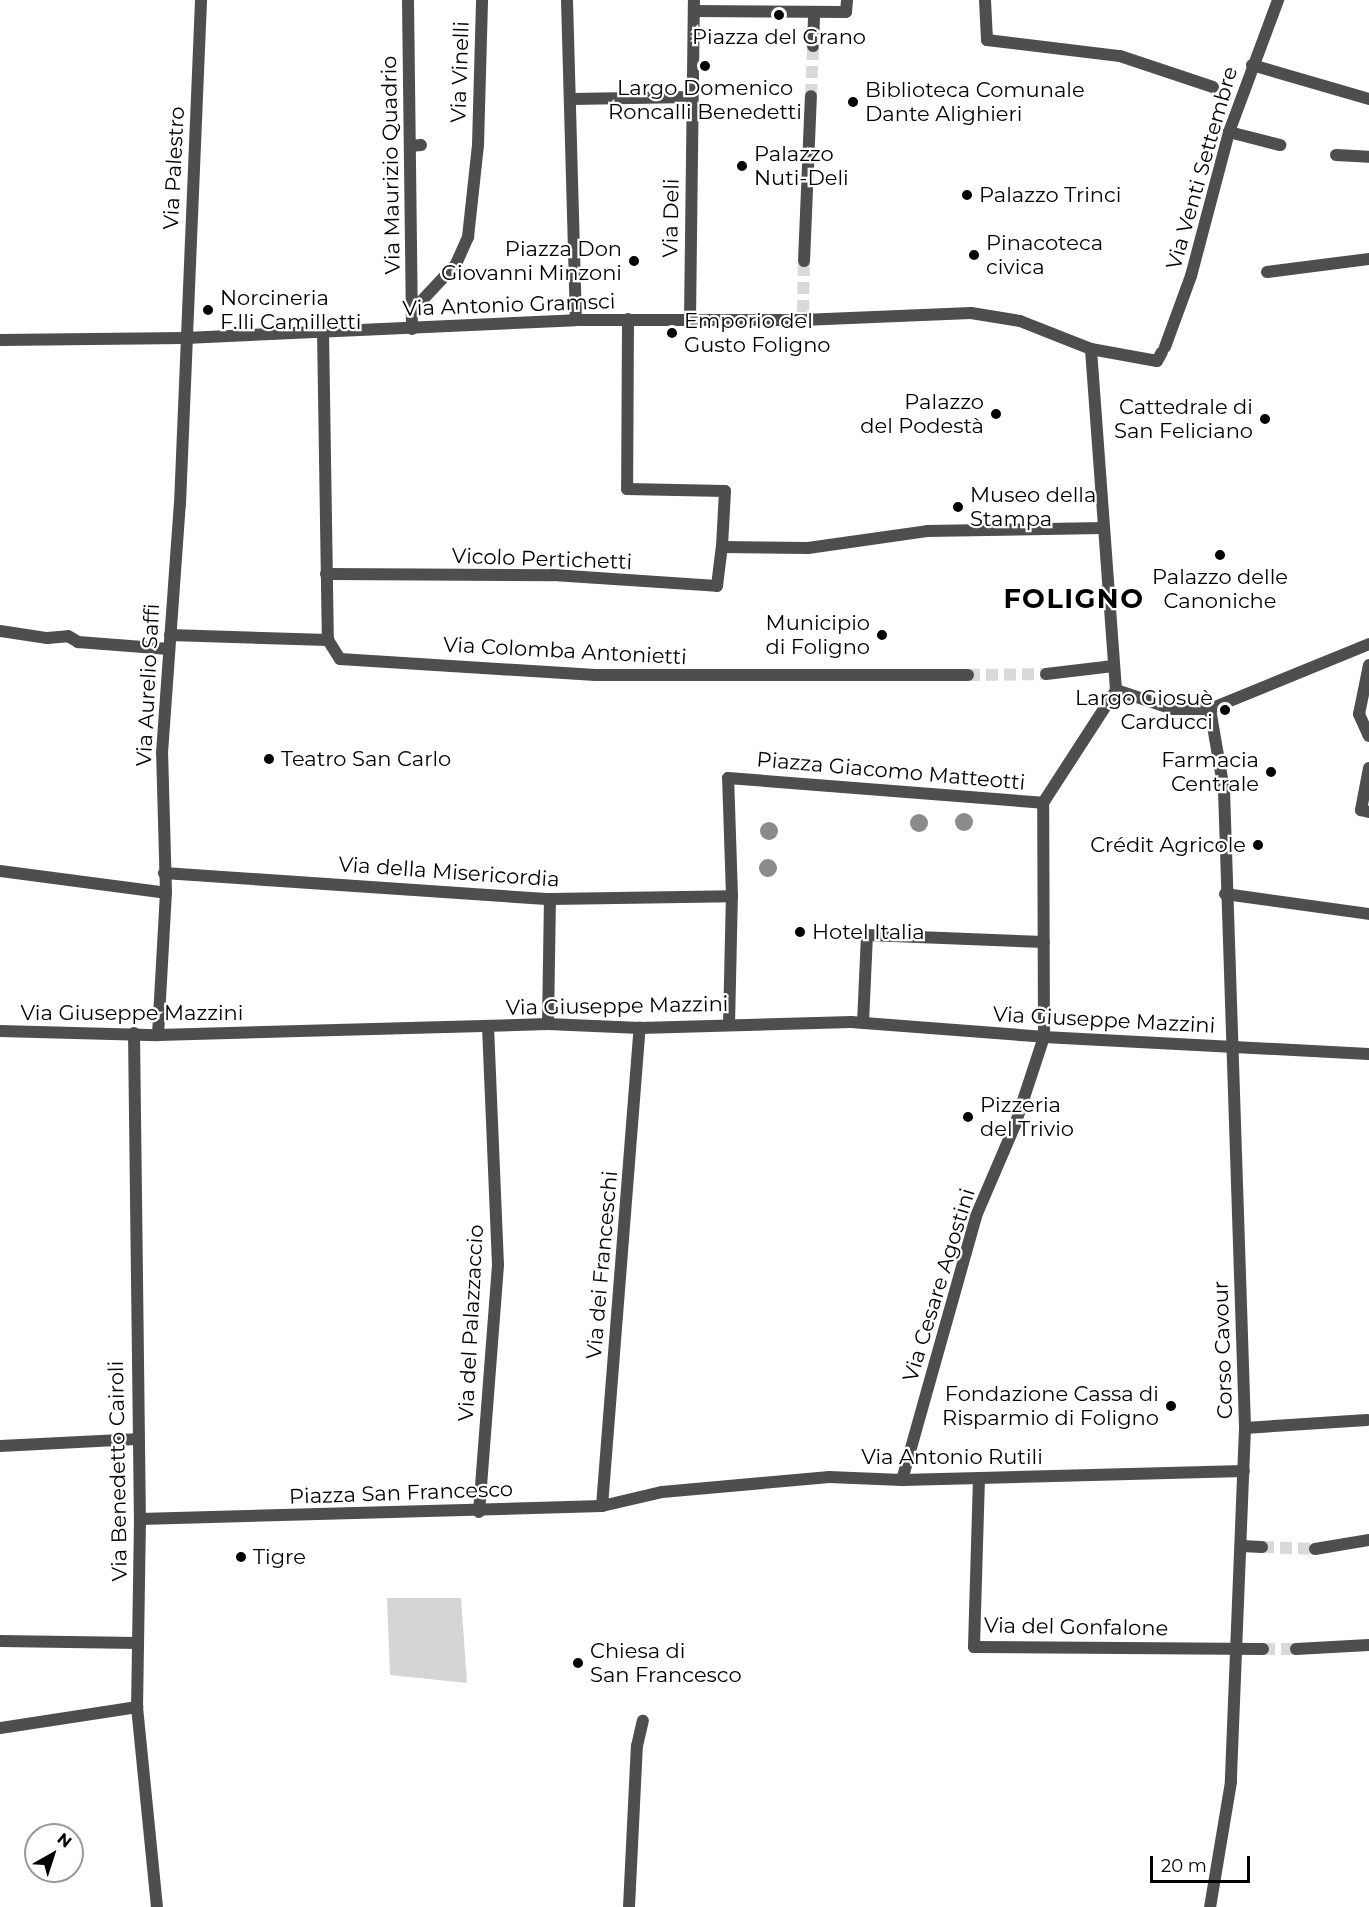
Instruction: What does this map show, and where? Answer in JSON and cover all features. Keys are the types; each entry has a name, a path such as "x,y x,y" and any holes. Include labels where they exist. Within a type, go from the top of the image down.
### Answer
{"street":[{"name":"Via Palestro","path":"185,338 201,0"},
{"name":"Via Maurizio Quadrio","path":"408,0 415,146 412,329"},
{"name":"Via Vinelli","path":"413,310 456,264 468,237 471,146 482,0"},
{"path":"567,0 576,209 576,320"},
{"path":"571,99 692,97 694,5 814,13 846,12 847,0"},
{"path":"986,0 987,40 1120,56 1213,87"},
{"name":"Via Venti Settembre","path":"1161,353 1196,276 1240,94 1278,0"},
{"path":"813,46 814,13"},
{"path":"1252,65 1369,99"},
{"path":"804,261 811,96"},
{"name":"Via Deli","path":"690,320 692,97"},
{"path":"1229,132 1281,145"},
{"path":"1336,155 1369,157"},
{"path":"1267,272 1369,259"},
{"name":"Via Antonio Gramsci","path":"0,340 185,338 576,320 690,320 971,313 1020,321 1091,349 1161,353"},
{"path":"628,319 627,489 725,491 722,547 808,548 927,531 1104,528"},
{"path":"170,635 328,640 323,330"},
{"name":"Via Aurelio Saffi","path":"158,1035 166,893 162,753 185,338"},
{"path":"1043,803 1116,690 1091,349"},
{"name":"Vicolo Pertichetti","path":"326,574 553,575 717,586 722,547"},
{"path":"0,631 47,638 68,636 78,642 169,649"},
{"name":"Via Colomba Antonietti","path":"328,640 339,659 596,675 968,675"},
{"path":"1116,690 1173,709 1210,709 1369,644"},
{"path":"1369,665 1359,714 1369,736"},
{"path":"1052,674 1114,666"},
{"name":"Corso Cavour","path":"1210,709 1224,790 1225,894 1234,1047 1245,1428 1231,1782 1210,1907"},
{"path":"1369,768 1361,810 1369,812"},
{"name":"Piazza Giacomo Matteotti","path":"732,896 728,777 1043,803 1044,1037"},
{"path":"0,871 166,893"},
{"name":"Via della Misericordia","path":"164,873 550,899 732,896"},
{"path":"1225,894 1369,914"},
{"path":"729,1025 732,896"},
{"path":"548,1024 550,899"},
{"path":"863,1023 867,935 1044,942"},
{"name":"Via Giuseppe Mazzini","path":"0,1031 158,1035 548,1024 640,1028 863,1023 1044,1037 1369,1054"},
{"name":"Via del Palazzaccio","path":"479,1512 498,1265 488,1027"},
{"name":"Via dei Franceschi","path":"602,1506 640,1028"},
{"name":"Via Benedetto Cairoli","path":"134,1033 136,1439 140,1519 137,1707 157,1907"},
{"name":"Via Cesare Agostini","path":"902,1480 976,1216 1015,1125 1044,1037"},
{"path":"1245,1428 1367,1420"},
{"path":"0,1446 136,1439"},
{"name":"Via Antonio Rutili","path":"662,1492 829,1477 902,1480 1244,1471"},
{"name":"Via del Gonfalone","path":"978,1478 974,1647 1236,1648"},
{"name":"Piazza San Francesco","path":"140,1519 479,1512 602,1506 662,1492"},
{"path":"1315,1549 1369,1540"},
{"path":"1241,1546 1262,1547"},
{"path":"0,1641 138,1643"},
{"path":"1296,1649 1369,1645"},
{"path":"1236,1648 1263,1648"},
{"path":"0,1728 137,1707"},
{"path":"629,1907 637,1746 643,1721"}],"shaded area":[{"path":"387,1598 461,1598 467,1683 390,1675"}],"tunnel":[{"path":"811,96 813,46"},
{"path":"803,312 804,261"},
{"path":"968,675 1046,674"},
{"path":"1262,1547 1315,1549"},
{"path":"1263,1649 1296,1649"}],"place":[{"name":"Piazza del Grano","path":"779,15"},
{"name":"Largo Domenico Roncalli Benedetti","path":"705,66"},
{"name":"Biblioteca Comunale Dante Alighieri","path":"853,102"},
{"name":"Palazzo Nuti-Deli","path":"742,166"},
{"name":"Palazzo Trinci","path":"967,195"},
{"name":"Pinacoteca civica","path":"974,255"},
{"name":"Piazza Don Giovanni Minzoni","path":"634,261"},
{"name":"Norcineria F.lli Camilletti","path":"208,310"},
{"name":"Emporio del Gusto Foligno","path":"672,333"},
{"name":"Palazzo del Podestà","path":"996,414"},
{"name":"Cattedrale di San Feliciano","path":"1265,419"},
{"name":"Museo della Stampa","path":"958,507"},
{"name":"Palazzo delle Canoniche","path":"1220,555"},
{"name":"Municipio di Foligno","path":"882,635"},
{"name":"Largo Giosuè Carducci","path":"1225,710"},
{"name":"Teatro San Carlo","path":"269,759"},
{"name":"Farmacia Centrale","path":"1271,772"},
{"name":"Crédit Agricole","path":"1258,845"},
{"name":"Hotel Italia","path":"800,932"},
{"name":"Pizzeria del Trivio","path":"968,1117"},
{"name":"Fondazione Cassa di Risparmio di Foligno","path":"1171,1406"},
{"name":"Tigre","path":"241,1557"},
{"name":"Chiesa di San Francesco","path":"578,1663"}],"district":[{"name":"FOLIGNO","path":"1074,599"}]}
